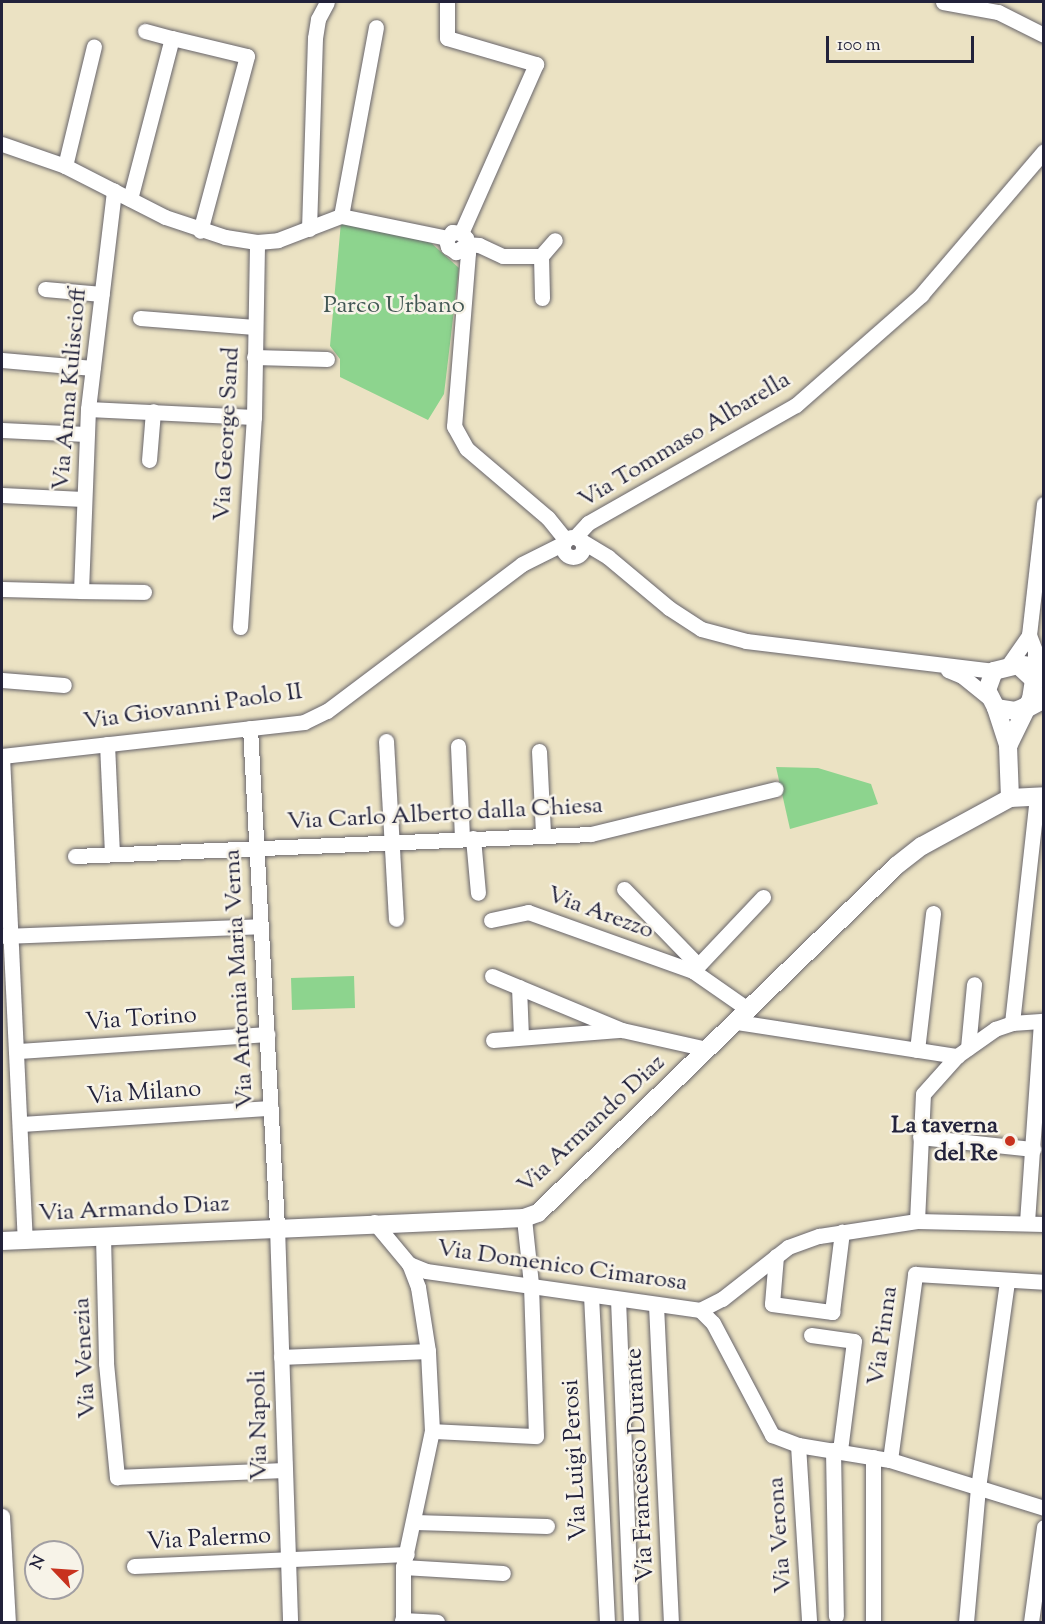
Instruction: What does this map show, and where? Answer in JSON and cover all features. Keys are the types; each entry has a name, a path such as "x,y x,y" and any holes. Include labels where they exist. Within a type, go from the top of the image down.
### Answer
{"main road":[{"path":"992,703 1015,711 1026,677"},
{"path":"1008,746 987,683 1026,677"},
{"path":"1010,798 1008,746 1026,677"},
{"name":"Via Armando Diaz","path":"2,1241 374,1222 524,1218 546,1206 896,866 922,846 1010,798 1040,796"}],"street":[{"path":"309,229 315,38 318,19 327,2"},
{"path":"447,2 447,38 536,64 458,238 468,261 454,426 467,448 548,518 571,546 618,566 669,608 701,629 746,641 1026,677"},
{"path":"943,2 998,12 1044,35"},
{"path":"341,216 376,27"},
{"path":"145,31 247,56 200,231"},
{"path":"130,199 172,38"},
{"path":"65,166 94,46"},
{"path":"2,144 65,166 200,231 257,242 278,240 341,216 458,238 503,256 541,256"},
{"name":"Via Tommaso Albarella","path":"571,546 588,523 796,405 921,295 1044,152"},
{"name":"Via Anna Kuliscioff","path":"81,591 88,409 114,191"},
{"path":"542,298 541,256 555,240"},
{"name":"Via George Sand","path":"240,627 254,417 257,242"},
{"path":"45,289 102,294"},
{"path":"141,318 255,327"},
{"path":"254,357 327,359"},
{"path":"2,360 93,368"},
{"path":"88,409 254,417"},
{"path":"149,460 153,411"},
{"path":"2,430 86,434"},
{"path":"2,495 83,499"},
{"path":"1026,677 1044,504"},
{"name":"Via Giovanni Paolo II","path":"2,756 304,722 327,711 522,564 571,546"},
{"path":"2,588 144,592"},
{"path":"1026,677 1029,635"},
{"path":"937,666 962,676 992,703"},
{"path":"2,680 64,685"},
{"name":"Via Antonia Maria Verna","path":"250,728 277,1227"},
{"path":"386,741 396,919"},
{"path":"107,744 112,854"},
{"path":"458,746 467,838 478,893"},
{"path":"539,752 543,834"},
{"path":"2,756 7,936 19,1052 25,1240"},
{"name":"Via Carlo Alberto dalla Chiesa","path":"75,856 391,843 543,834 591,834 776,789"},
{"path":"1012,1023 1040,796"},
{"name":"Via Arezzo","path":"624,889 695,968 743,1016"},
{"path":"695,968 763,897"},
{"name":"Via Arezzo","path":"491,920 528,912 695,968"},
{"path":"917,1050 933,913"},
{"path":"7,936 259,926"},
{"path":"492,976 622,1030 708,1049"},
{"path":"962,1052 975,984"},
{"path":"519,987 521,1037"},
{"path":"743,1016 917,1050 962,1052"},
{"path":"917,1221 923,1094 962,1052 995,1029 1012,1023 1042,1021 1027,1222"},
{"path":"493,1040 622,1030"},
{"name":"Via Torino","path":"19,1052 267,1034"},
{"name":"Via Milano","path":"21,1124 270,1108"},
{"path":"920,1137 1033,1149"},
{"path":"432,1431 536,1436 531,1284 524,1218"},
{"path":"700,1310 722,1299 788,1247 842,1232 917,1221 1044,1224"},
{"name":"Via Domenico Cimarosa","path":"374,1222 409,1264 426,1271 531,1284 700,1310 713,1323 772,1435 798,1445 890,1460 1044,1508"},
{"name":"Via Napoli","path":"277,1227 283,1470 290,1623"},
{"path":"776,1256 772,1304 832,1312 842,1232"},
{"name":"Via Venezia","path":"103,1236 106,1363 117,1477 283,1470"},
{"path":"409,1264 418,1287 428,1351 432,1431 405,1560 403,1621 437,1623"},
{"name":"Via Pinna","path":"890,1460 915,1274 1044,1282"},
{"path":"966,1623 978,1488 1006,1281"},
{"name":"Via Luigi Perosi","path":"591,1295 607,1623"},
{"path":"618,1299 631,1623"},
{"name":"Via Francesco Durante","path":"656,1305 671,1623"},
{"path":"811,1335 854,1341 836,1450 836,1616"},
{"path":"281,1357 428,1351"},
{"name":"Via Verona","path":"798,1445 809,1623"},
{"path":"873,1457 873,1623"},
{"path":"2,1516 8,1623"},
{"path":"414,1522 547,1526"},
{"path":"1031,1623 1044,1527"},
{"name":"Via Palermo","path":"134,1566 286,1558 405,1560 503,1573"}],"green space":[{"name":"Parco Urbano","path":"341,222 429,241 459,268 444,394 428,420 340,377 340,359 330,346"},
{"path":"776,767 818,768 871,784 878,804 790,829"},
{"path":"354,976 355,1008 292,1010 291,978"}],"place":[{"name":"La taverna del Re","path":"1010,1141"}]}
